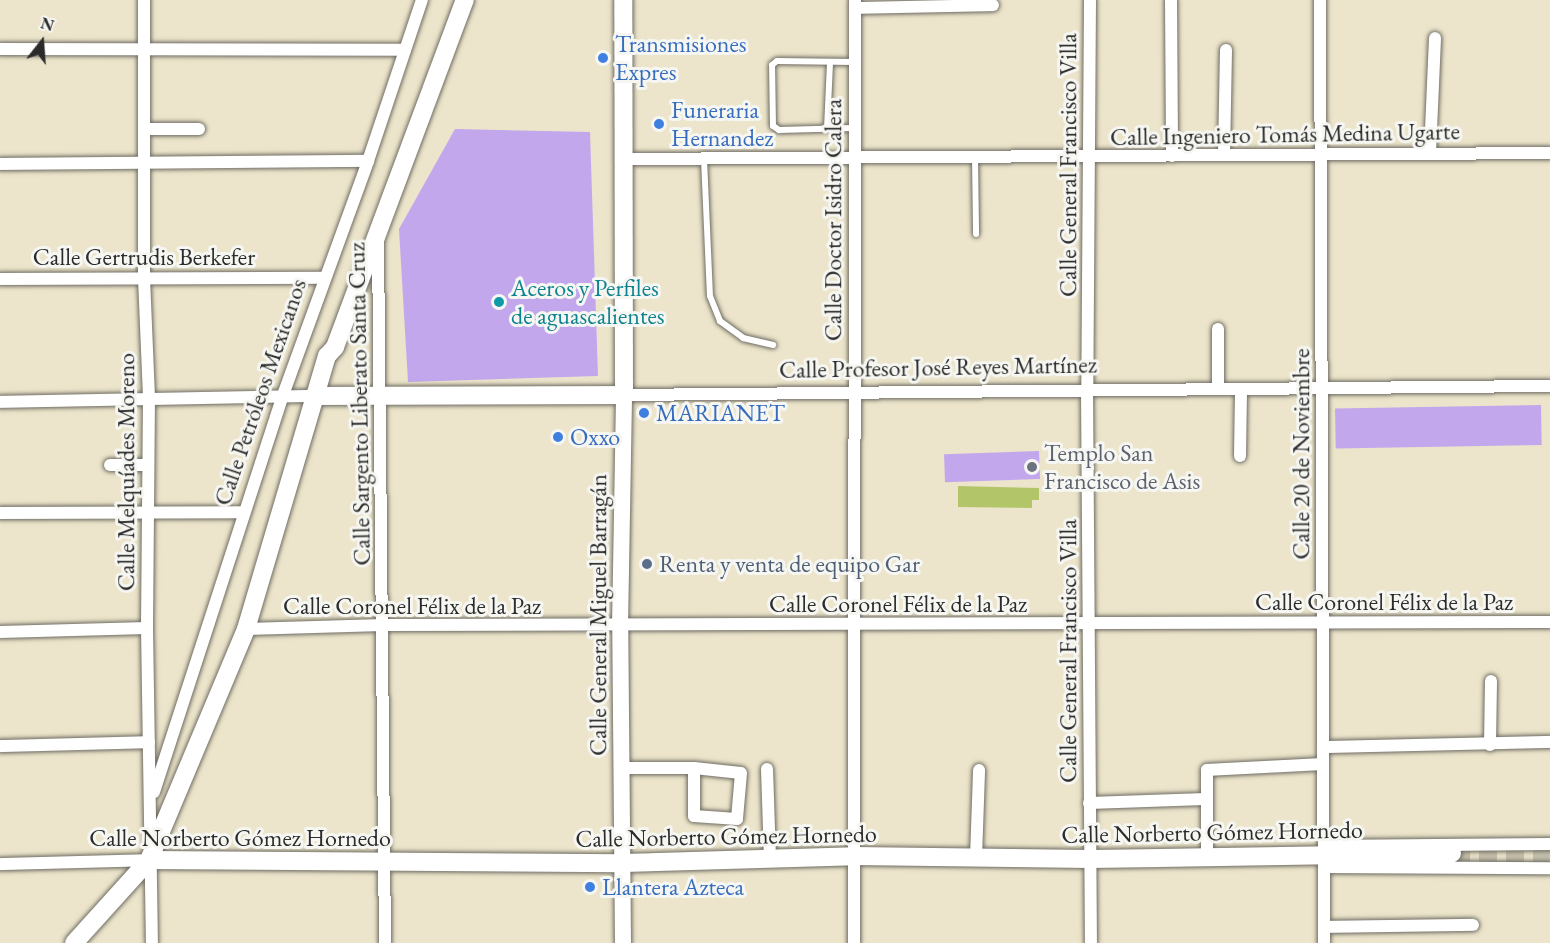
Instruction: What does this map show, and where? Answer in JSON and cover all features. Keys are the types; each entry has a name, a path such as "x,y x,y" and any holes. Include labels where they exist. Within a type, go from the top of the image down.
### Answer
{"main road":[{"path":"74,943 149,860 246,629 296,462 311,441 321,397 339,359 335,347 378,224 465,0"},
{"name":"Calle General Miguel Barragán","path":"622,0 625,159 621,315 624,395"},
{"name":"Calle Profesor José Reyes Martínez","path":"321,397 624,395"},
{"name":"Calle Norberto Gómez Hornedo","path":"149,860 623,863 854,856 1090,859 1452,853"}],"street":[{"name":"Calle Melquíades Moreno","path":"144,0 146,129 144,278 149,397 147,628 152,943"},
{"name":"Calle Petróleos Mexicanos","path":"151,802 282,395 368,161 422,0"},
{"name":"Calle General Francisco Villa","path":"1090,0 1087,389 1091,625 1090,943"},
{"path":"1171,0 1172,156"},
{"name":"Calle 20 de Noviembre","path":"1320,0 1324,943"},
{"path":"855,4 993,5"},
{"name":"Calle Doctor Isidro Calera","path":"854,943 857,625 853,158 855,4"},
{"path":"1430,153 1435,38"},
{"path":"0,49 145,47 405,50"},
{"path":"1224,155 1226,50"},
{"path":"146,129 199,129"},
{"name":"Calle Ingeniero Tomás Medina Ugarte","path":"625,159 1090,158 1550,153"},
{"path":"0,164 368,161"},
{"name":"Calle Sargento Liberato Santa Cruz","path":"378,224 386,943"},
{"name":"Calle Gertrudis Berkefer","path":"0,279 324,278"},
{"path":"1218,329 1218,388"},
{"name":"Calle Profesor José Reyes Martínez","path":"624,395 1550,386"},
{"path":"1240,456 1241,389"},
{"name":"Calle Profesor José Reyes Martínez","path":"0,402 149,397 282,395 321,397"},
{"name":"Calle General Miguel Barragán","path":"623,943 620,627 624,395"},
{"path":"110,465 147,465"},
{"path":"0,513 244,512"},
{"name":"Calle Coronel Félix de la Paz","path":"246,629 383,625 620,627 1550,622"},
{"path":"0,632 147,628"},
{"path":"1490,745 1491,681"},
{"path":"0,746 149,742"},
{"path":"1323,747 1550,742"},
{"path":"1207,856 1205,775 1211,769 1322,764"},
{"path":"622,768 694,768 741,773 737,819 694,816 694,768"},
{"path":"767,769 770,859"},
{"path":"976,858 979,770"},
{"path":"1089,803 1205,799"},
{"name":"Calle Norberto Gómez Hornedo","path":"1324,856 1550,844"},
{"name":"Calle Norberto Gómez Hornedo","path":"1324,856 1550,868"},
{"name":"Calle Norberto Gómez Hornedo","path":"0,864 149,860"},
{"path":"1324,927 1473,925"}],"lane":[{"path":"853,128 778,130 773,126 772,65 777,62 854,62"},
{"path":"827,129 830,62"},
{"path":"975,158 976,234"},
{"path":"704,159 710,296 720,321 743,338 773,345"}],"green space":[{"path":"958,486 1039,488 1039,500 1032,500 1032,508 958,507"}],"building":[{"name":"Aceros y Perfiles de aguascalientes","path":"455,129 590,132 598,376 408,382 399,229"},
{"path":"1541,405 1542,445 1336,449 1335,409"},
{"path":"1039,451 1040,479 945,482 944,454"}],"tunnel":[{"path":"1452,853 1550,856"}],"place":[{"name":"Transmisiones Expres","path":"603,58"},
{"name":"Funeraria Hernandez","path":"659,124"},
{"name":"Aceros y Perfiles de aguascalientes","path":"499,302"},
{"name":"MARIANET","path":"644,413"},
{"name":"Oxxo","path":"558,437"},
{"name":"Templo San Francisco de Asis","path":"1032,467"},
{"name":"Renta y venta de equipo Gar","path":"647,564"},
{"name":"Llantera Azteca","path":"590,887"}]}
